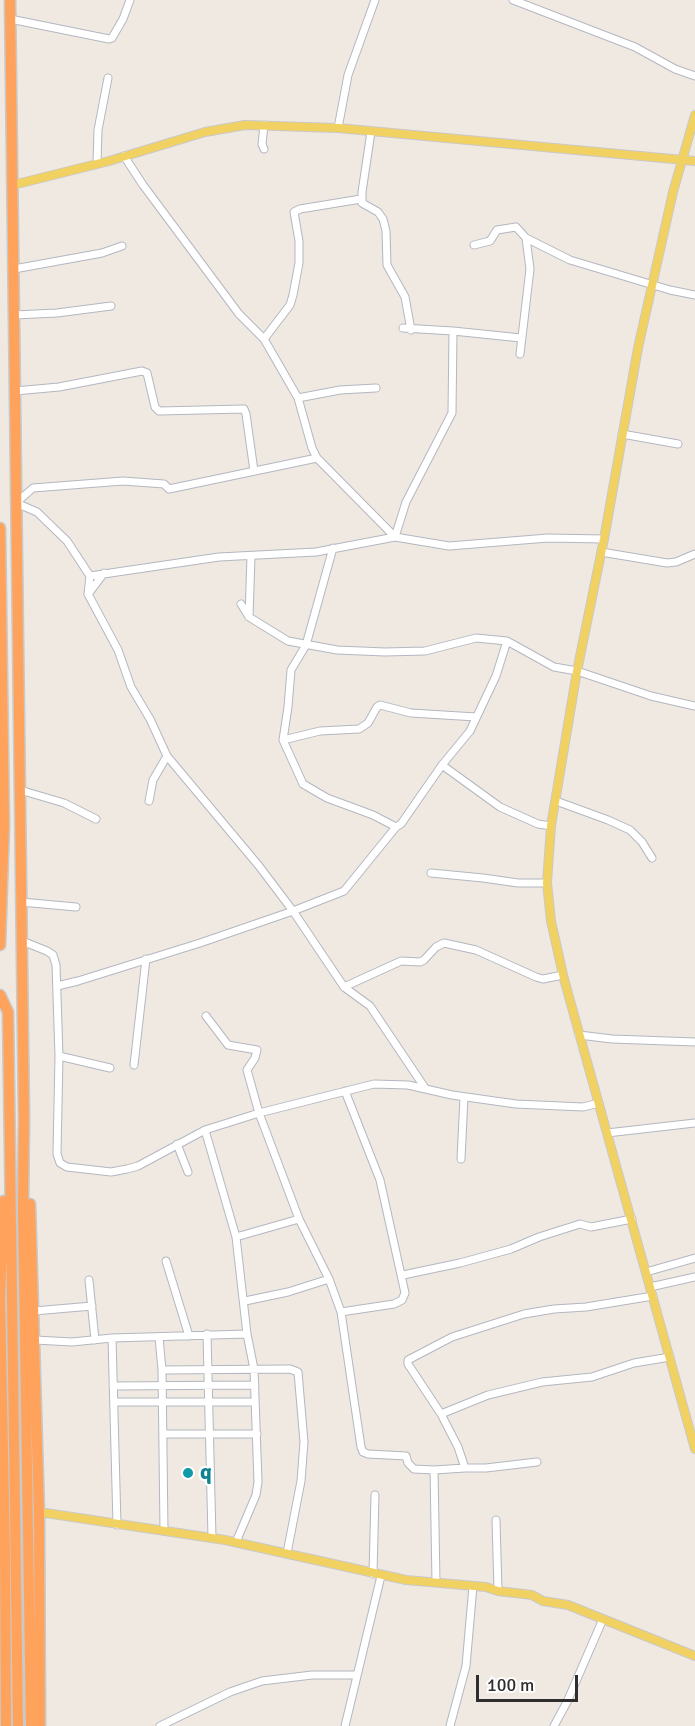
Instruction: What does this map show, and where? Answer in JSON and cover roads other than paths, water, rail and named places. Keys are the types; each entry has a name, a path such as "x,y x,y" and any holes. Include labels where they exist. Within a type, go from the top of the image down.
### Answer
{"highway":[{"path":"9,0 31,1726"},
{"path":"0,528 2,826 0,945"},
{"path":"0,996 8,1012 0,1296 2,1614 6,1726"},
{"path":"24,1117 35,1340 40,1726"},
{"path":"6,1123 18,1726"}],"main road":[{"path":"695,115 681,160 652,284 622,434 604,539 577,671 551,826 547,883 551,921 563,975 670,1357 692,1419 695,1449"},
{"path":"13,185 205,132 227,127 264,125 338,128 695,161"},
{"path":"39,1512 236,1542 377,1575 486,1587 498,1591 532,1595 543,1601 568,1605 695,1656"}],"street":[{"path":"10,20 109,39 114,35 123,19 130,0"},
{"path":"338,128 348,75 375,0"},
{"path":"513,0 635,46 675,69 695,76"},
{"path":"97,163 99,130 108,78"},
{"path":"264,125 262,144 264,149"},
{"path":"371,132 361,199 364,206 378,212 383,219 386,231 387,265 405,297 407,329 521,338"},
{"path":"124,156 239,314 264,339 298,398 317,458 395,537"},
{"path":"264,339 290,305 293,295 299,262 299,241 294,212 300,209 361,199"},
{"path":"474,244 490,242 494,232 511,226 526,238 570,260 670,290 695,295"},
{"path":"519,354 530,269 526,238"},
{"path":"14,269 102,253 122,246"},
{"path":"14,315 57,313 111,306"},
{"path":"395,537 406,502 452,413 453,331"},
{"path":"15,391 58,387 142,370 147,373 155,407 159,411 244,409 254,471"},
{"path":"298,398 340,390 376,388"},
{"path":"622,434 678,444"},
{"path":"317,458 169,489 164,484 123,482 33,488 16,503 37,512 67,541 90,576 88,594 118,650 131,687 150,719 167,756 259,866 293,911 344,987 370,1006 425,1088"},
{"path":"90,576 219,557 316,552 395,537 449,546 548,538 604,539"},
{"path":"333,548 306,645 291,670 283,740 303,784 327,798 396,826"},
{"path":"601,552 667,563 676,562 695,554"},
{"path":"249,617 251,556"},
{"path":"88,594 104,573"},
{"path":"241,604 249,617 288,642 337,650 385,652 425,651 476,638 507,641 554,667 577,671 651,696 695,706"},
{"path":"57,986 293,911 344,891 396,826 401,824 442,765 470,731 496,676 507,641"},
{"path":"283,740 320,731 358,729 368,723 380,705 411,713 476,717"},
{"path":"149,801 156,772 167,756"},
{"path":"442,765 500,807 538,824 551,826"},
{"path":"20,790 64,803 96,819"},
{"path":"556,801 630,830 642,842 652,858"},
{"path":"431,873 518,883 547,883"},
{"path":"21,903 76,907"},
{"path":"22,941 53,955 56,964 59,1056 57,1154 60,1163 67,1167 111,1172 138,1166 205,1130 259,1113 374,1084 408,1085 464,1097 551,1107 583,1107 599,1104"},
{"path":"344,987 401,961 420,962 436,947 444,943 476,950 543,979 563,975"},
{"path":"134,1065 146,959"},
{"path":"206,1016 228,1045 257,1050 247,1070 259,1113 299,1219 329,1279 341,1312 363,1452 406,1456 414,1469 486,1468 537,1462"},
{"path":"579,1035 612,1039 695,1042"},
{"path":"59,1056 110,1068"},
{"path":"341,1312 394,1304 402,1300 405,1293 403,1275 380,1180 345,1091"},
{"path":"461,1159 464,1097"},
{"path":"607,1133 695,1123"},
{"path":"205,1130 236,1236 247,1334 254,1369 258,1482 256,1495 236,1542"},
{"path":"177,1144 188,1172"},
{"path":"236,1236 299,1219"},
{"path":"403,1275 511,1249 580,1224 591,1227 632,1219"},
{"path":"646,1272 695,1258"},
{"path":"166,1262 189,1336"},
{"path":"465,1467 458,1447 441,1414 408,1364 408,1360 452,1337 524,1314 586,1307 652,1291 695,1277"},
{"path":"245,1301 288,1292 329,1279"},
{"path":"89,1280 95,1340"},
{"path":"34,1311 92,1306"},
{"path":"207,1334 212,1538"},
{"path":"35,1340 72,1342 112,1338 247,1334"},
{"path":"159,1337 162,1370 164,1531"},
{"path":"112,1338 117,1525"},
{"path":"441,1414 488,1395 542,1382 592,1377 634,1363 670,1357"},
{"path":"162,1370 291,1369 298,1372 304,1442 298,1499 287,1553"},
{"path":"113,1386 255,1385"},
{"path":"114,1402 255,1402"},
{"path":"163,1434 257,1434"},
{"path":"434,1470 436,1582"},
{"path":"345,1726 377,1575 375,1495"},
{"path":"496,1520 498,1591"},
{"path":"450,1726 466,1666 473,1586"},
{"path":"554,1726 567,1702 603,1619"},
{"path":"160,1726 230,1692 262,1681 312,1675 357,1676"}],"place":[{"name":"q","path":"188,1473"}]}
